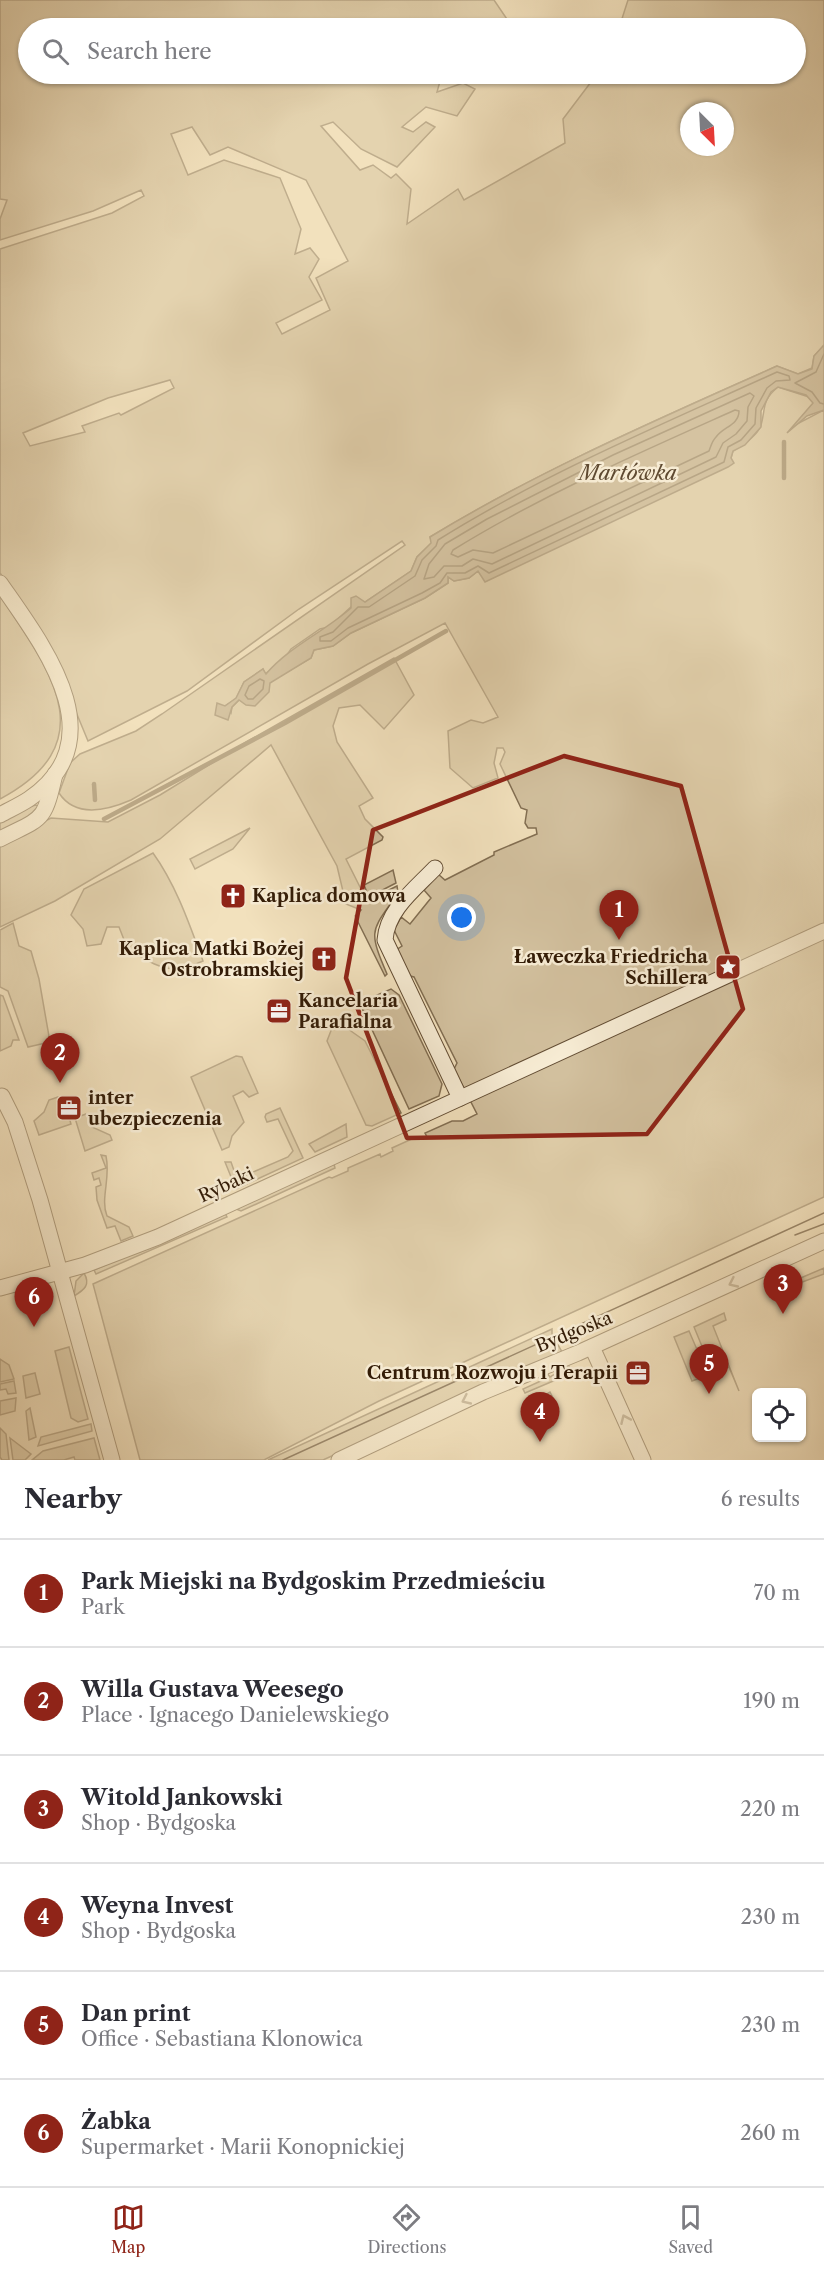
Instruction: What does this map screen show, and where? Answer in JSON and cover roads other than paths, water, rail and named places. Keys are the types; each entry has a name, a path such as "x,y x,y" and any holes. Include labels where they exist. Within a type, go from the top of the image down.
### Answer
{"street":[{"path":"0,583 52,662 68,701 71,727 68,753 55,774 29,799 0,814"},
{"path":"0,839 37,820 47,810 55,774"},
{"path":"435,868 392,915 386,926 385,940 460,1098"},
{"name":"Rybaki","path":"0,1288 124,1252 824,931"},
{"path":"2,1096 15,1122 61,1272 112,1460"},
{"name":"Bydgoska","path":"339,1460 502,1383 592,1347 824,1241"},
{"path":"592,1347 643,1460"}],"water":[{"name":"Martówka","path":"824,345 824,410 807,416 787,433 813,403 806,395 778,387 771,392 761,411 761,427 745,445 733,451 731,458 734,463 728,467 485,582 478,571 469,578 454,581 448,577 448,583 425,598 351,633 333,646 314,650 311,658 270,683 269,692 255,706 246,705 239,700 232,707 228,720 215,715 217,703 225,706 236,698 244,682 263,669 266,674 296,647 341,617 351,608 351,598 356,596 365,602 411,571 417,557 431,543 430,537 557,467 777,366 798,374 812,369 814,356"}],"waterway":[{"path":"784,442 784,478"},
{"path":"104,819 285,723 446,631"},
{"path":"94,784 95,800"}],"tram line":[{"path":"283,1460 824,1213"},
{"path":"795,1235 824,1224"}],"place":[{"name":"Kaplica domowa","path":"233,896"},
{"name":"Park Miejski na Bydgoskim Przedmieściu","path":"619,940"},
{"name":"Kaplica Matki Bożej Ostrobramskiej","path":"324,959"},
{"name":"Ławeczka Friedricha Schillera","path":"728,967"},
{"name":"Kancelaria Parafialna","path":"279,1011"},
{"name":"Willa Gustava Weesego","path":"60,1083"},
{"name":"inter ubezpieczenia","path":"69,1108"},
{"name":"Witold Jankowski","path":"783,1314"},
{"name":"Żabka","path":"34,1327"},
{"name":"Centrum Rozwoju i Terapii","path":"638,1373"},
{"name":"Dan print","path":"709,1394"},
{"name":"Weyna Invest","path":"540,1442"}]}
